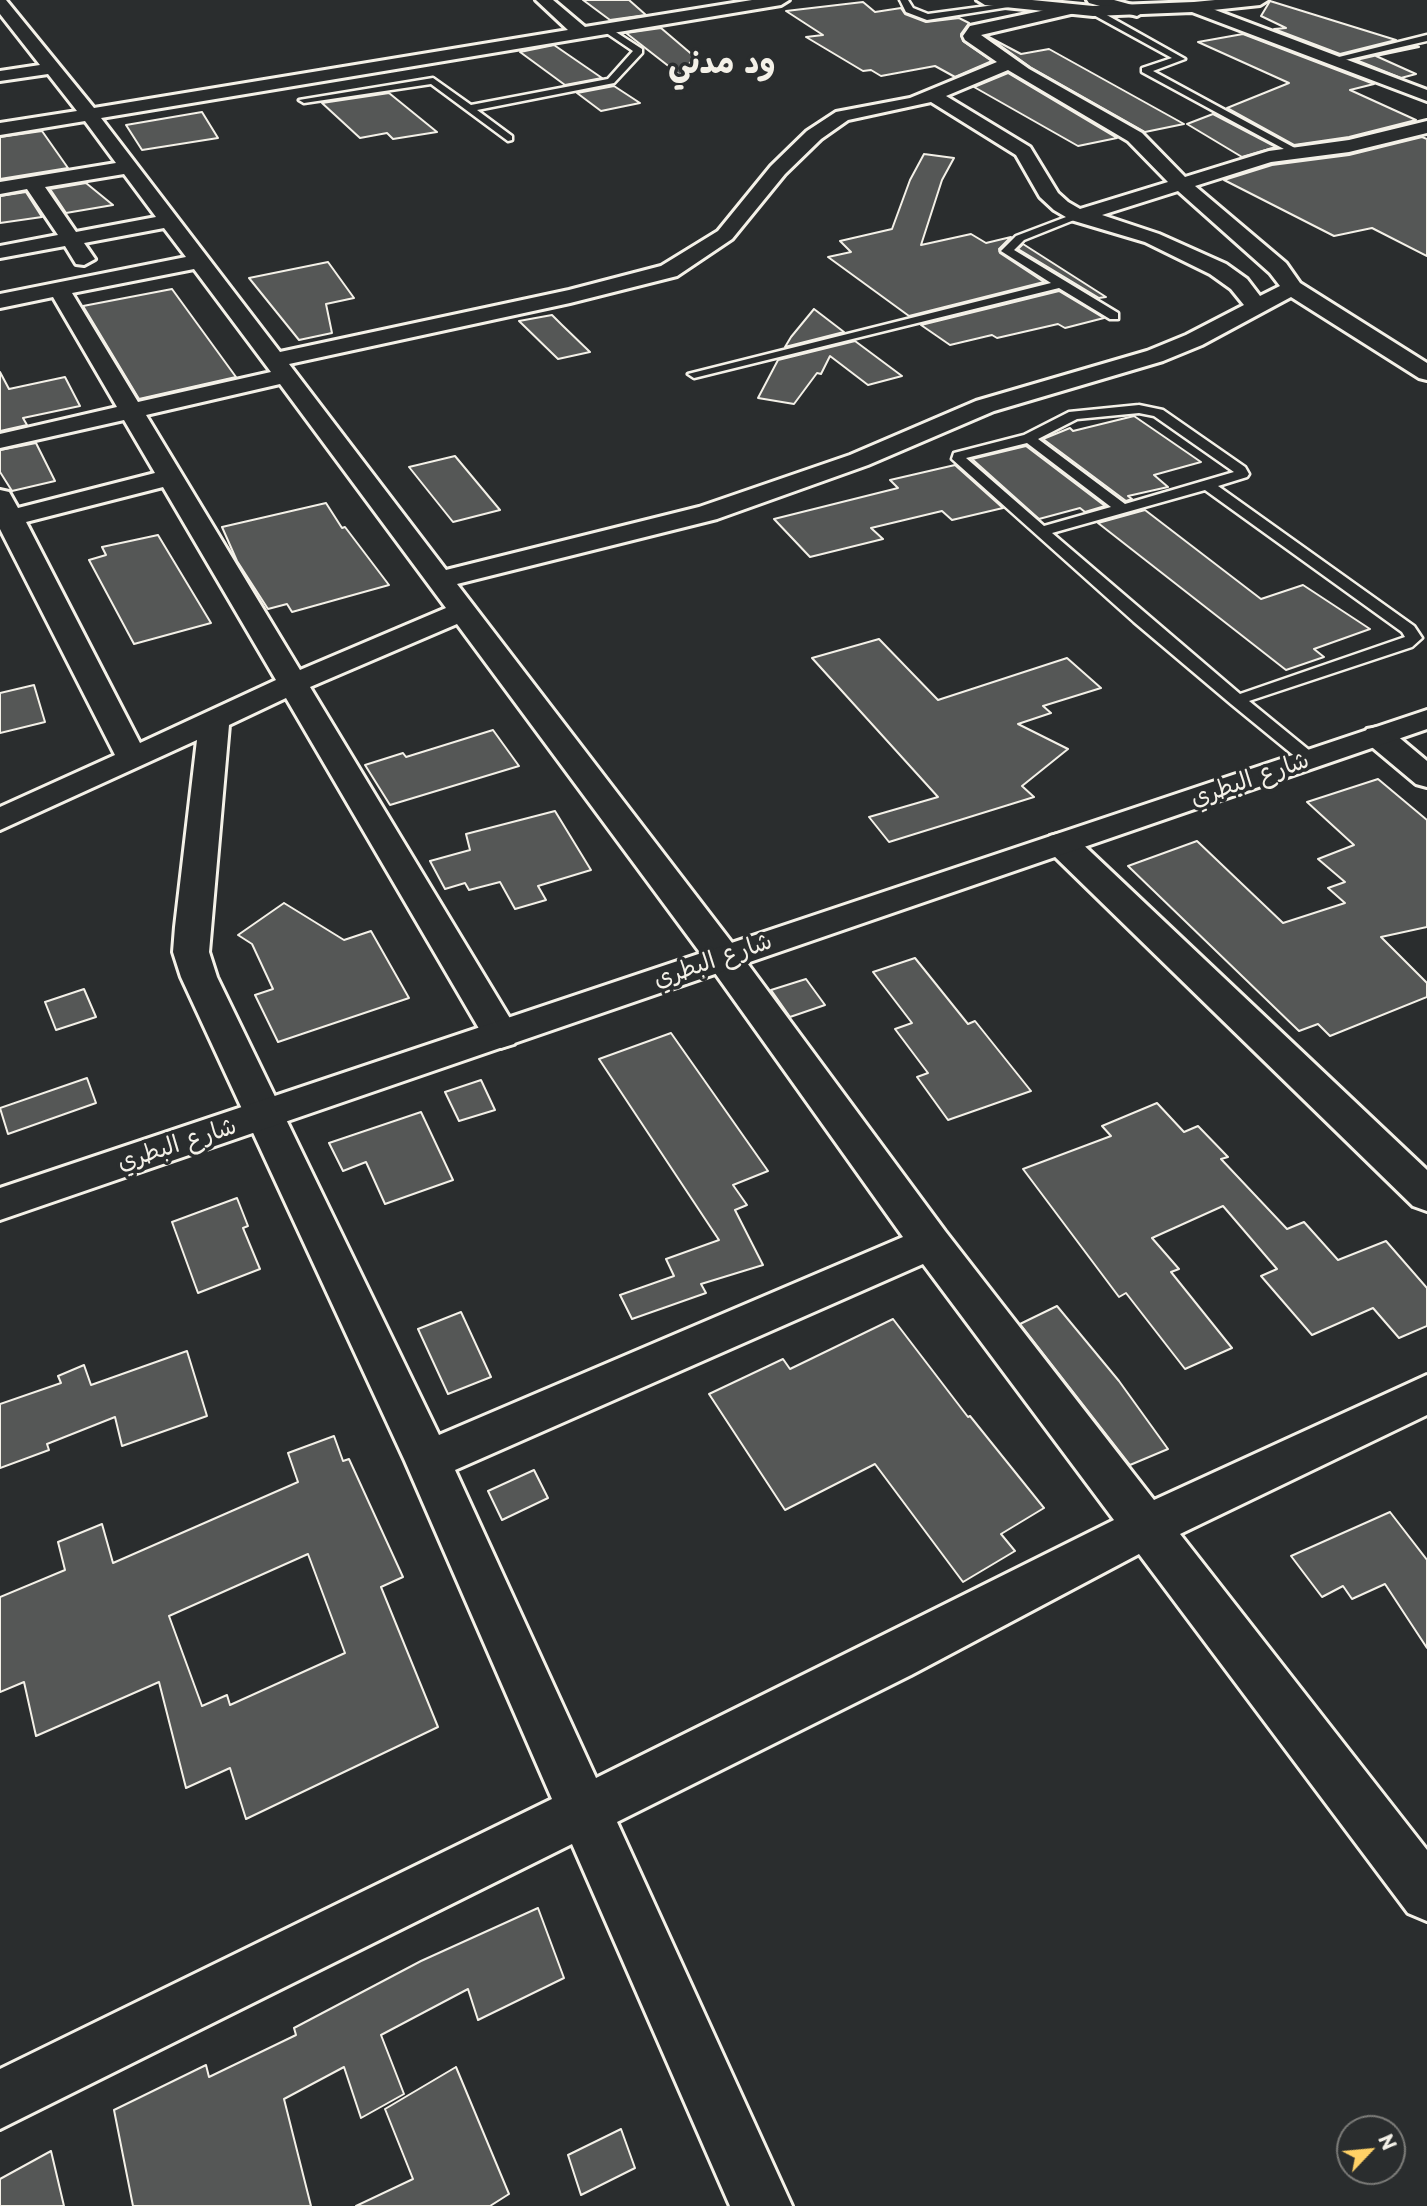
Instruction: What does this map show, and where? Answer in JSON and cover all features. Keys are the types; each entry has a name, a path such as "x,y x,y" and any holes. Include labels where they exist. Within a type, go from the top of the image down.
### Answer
{"street":[{"path":"544,0 580,32"},
{"path":"0,129 605,28 717,5 781,0"},
{"path":"985,0 1069,10"},
{"path":"1260,0 1138,11 1094,6 970,29 971,36 1008,64 1135,137 1180,183 1278,268 1292,288 1427,373"},
{"path":"0,3 130,167 723,957 930,1243 1149,1526 1427,1894"},
{"path":"1194,7 1427,96"},
{"path":"0,29 19,26"},
{"path":"0,441 669,271 725,235 778,170 814,135 842,116 903,106 934,96 956,83 1008,64"},
{"path":"0,76 52,68"},
{"path":"934,96 1023,151 1050,197 1078,216 1139,233 1218,269 1239,284 1257,307"},
{"path":"1078,216 1269,158 1349,146 1427,127"},
{"path":"0,188 130,167"},
{"path":"33,183 98,281"},
{"path":"0,252 170,221"},
{"path":"0,276 6,299 200,261"},
{"path":"439,580 708,513 859,460 985,406 1154,356 1194,341 1292,288"},
{"path":"59,289 500,1035"},
{"path":"133,760 3,513 171,477"},
{"path":"0,820 294,683 463,611"},
{"name":"شارع البطري","path":"0,1204 1427,719"},
{"path":"214,722 191,952 262,1116 428,1461 581,1810 761,2206"},
{"path":"1378,736 1427,777"},
{"path":"1062,844 1427,1195"},
{"path":"428,1461 930,1243"},
{"path":"0,2100 581,1810 893,1658 1149,1526 1427,1394"}],"lane":[{"path":"904,0 909,10 952,24"},
{"path":"927,17 1017,5"},
{"path":"1094,6 1180,59 1144,70 1146,72 1299,153"},
{"path":"471,108 611,81 639,51 605,28"},
{"path":"1332,60 1427,38"},
{"path":"304,100 427,80 471,108 508,138"},
{"path":"1078,216 1020,238 1008,248 1011,254 1114,316"},
{"path":"694,374 1060,284"},
{"path":"1043,531 1208,486 1242,474 1149,410 1074,415 1029,438 965,454 958,459 1140,619 1309,759"},
{"path":"1029,438 1124,510"},
{"path":"1208,486 1408,629 1414,638 1406,644 1237,700"}],"building":[{"path":"583,0 629,0 646,15 610,20"},
{"path":"1270,1 1396,40 1340,54 1274,29 1286,28 1261,16"},
{"path":"863,2 875,12 901,8 905,14 926,22 959,18 969,23 961,34 963,41 992,61 955,77 935,66 881,76 871,70 863,71 806,37 823,35 786,11"},
{"path":"661,28 695,57 680,75 626,33"},
{"path":"1243,34 1374,84 1350,90 1416,120 1349,137 1294,145 1227,108 1289,83 1198,42"},
{"path":"987,36 1021,54 1049,49 1184,124 1145,132 1030,67"},
{"path":"554,45 602,78 565,85 520,52"},
{"path":"1419,47 1376,56 1416,74 1401,78 1356,60"},
{"path":"1008,73 1117,138 1078,146 974,87"},
{"path":"614,86 640,103 601,111 577,93"},
{"path":"389,93 437,132 393,139 387,133 360,138 322,103"},
{"path":"202,112 218,138 142,150 126,125"},
{"path":"1213,114 1276,147 1242,157 1187,124"},
{"path":"42,131 68,168 0,179 0,137"},
{"path":"1422,137 1427,139 1427,256 1372,228 1334,236 1224,180 1272,165 1349,155"},
{"path":"924,154 954,158 942,180 921,245 971,234 986,243 1011,237 999,249 1000,253 1044,282 909,316 828,257 851,252 840,241 892,229 910,180"},
{"path":"86,183 113,205 66,213 50,189"},
{"path":"26,192 42,217 0,223 0,196"},
{"path":"1023,244 1106,297 1099,298 1018,249"},
{"path":"328,262 354,298 326,304 332,333 299,340 249,278"},
{"path":"172,289 236,377 139,399 83,306"},
{"path":"1059,291 1104,318 1065,328 1058,324 950,345 921,325"},
{"path":"814,309 844,332 785,347 791,337"},
{"path":"552,315 590,352 558,359 519,321"},
{"path":"855,341 902,376 868,385 830,356 821,374 817,373 794,404 758,398 778,360"},
{"path":"0,372 9,389 65,377 80,406 23,418 27,425 0,431"},
{"path":"1134,416 1201,462 1154,475 1168,487 1128,496 1132,499 1126,501 1043,439 1070,428 1073,431"},
{"path":"36,443 55,481 12,491 0,472 0,450"},
{"path":"1026,446 1105,506 1085,512 1080,508 1039,519 972,459"},
{"path":"455,456 500,510 453,522 409,467"},
{"path":"955,465 1003,508 952,520 942,511 871,528 883,539 810,557 774,519 898,488 890,480"},
{"path":"326,503 342,528 345,527 389,585 292,612 287,604 268,609 237,561 222,527"},
{"path":"1145,510 1261,599 1303,585 1370,629 1314,649 1324,657 1286,670 1098,523"},
{"path":"158,535 211,623 134,644 89,560 106,555 102,547"},
{"path":"879,639 938,700 1067,658 1101,688 1043,706 1051,713 1018,724 1068,749 1022,786 1034,797 889,842 869,817 938,797 812,658"},
{"path":"34,685 45,722 0,733 0,693"},
{"path":"493,730 519,766 390,805 365,765 403,753 406,757"},
{"path":"1378,779 1427,820 1427,927 1381,937 1427,983 1427,997 1330,1036 1318,1024 1299,1031 1128,866 1197,841 1283,923 1345,903 1328,888 1345,882 1318,859 1354,845 1307,802"},
{"path":"555,811 591,870 538,886 546,900 515,909 500,882 469,890 465,883 445,889 430,861 470,850 466,834"},
{"path":"284,903 344,940 371,931 409,998 278,1042 255,995 273,989 252,944 238,935"},
{"path":"915,958 968,1024 975,1021 1031,1091 948,1120 917,1077 928,1073 895,1029 912,1023 873,972"},
{"path":"806,979 825,1005 790,1017 771,990"},
{"path":"84,989 96,1017 56,1030 45,1002"},
{"path":"671,1033 768,1171 733,1185 747,1205 735,1210 763,1265 701,1284 706,1293 632,1319 620,1295 674,1276 666,1259 719,1240 599,1059"},
{"path":"87,1078 96,1103 8,1134 0,1108"},
{"path":"481,1080 495,1110 459,1121 445,1092"},
{"path":"1157,1103 1184,1132 1198,1126 1228,1157 1221,1159 1287,1229 1304,1222 1338,1260 1386,1241 1427,1288 1427,1326 1399,1338 1373,1308 1312,1335 1261,1276 1277,1269 1223,1206 1152,1238 1179,1269 1171,1272 1232,1348 1185,1369 1126,1293 1119,1297 1023,1169 1111,1136 1102,1126"},
{"path":"421,1112 453,1180 385,1204 366,1162 343,1171 329,1143"},
{"path":"237,1198 248,1226 243,1228 260,1269 198,1293 172,1222"},
{"path":"1057,1306 1119,1381 1168,1449 1130,1465 1020,1324"},
{"path":"461,1312 491,1377 448,1394 418,1329"},
{"path":"893,1319 968,1417 970,1416 1044,1508 1001,1534 1015,1551 963,1582 875,1464 785,1510 709,1394 783,1359 790,1369"},
{"path":"187,1351 207,1416 122,1446 115,1417 47,1444 49,1450 0,1468 0,1404 61,1383 58,1376 84,1365 91,1385"},
{"path":"334,1436 343,1461 349,1459 403,1577 381,1587 438,1727 246,1819 230,1768 186,1788 159,1682 36,1736 24,1682 0,1692 0,1597 65,1570 58,1542 102,1524 113,1563 298,1482 288,1453","holes":["308,1554 345,1653 230,1705 227,1695 202,1706 169,1616"]},
{"path":"534,1470 548,1498 502,1520 488,1491"},
{"path":"1390,1512 1427,1560 1427,1648 1385,1584 1352,1599 1343,1586 1322,1597 1291,1556"},
{"path":"538,1908 564,1978 478,2020 468,1989 381,2035 404,2094 361,2118 344,2067 284,2099 311,2206 133,2206 114,2110 206,2065 209,2077 296,2035 294,2028 421,1961"},
{"path":"456,2067 509,2194 490,2206 356,2206 413,2179 385,2109"},
{"path":"621,2129 635,2168 581,2195 568,2155"},
{"path":"51,2151 64,2206 0,2206 0,2179"}],"district":[{"name":"ود مدني","path":"722,64"}]}
